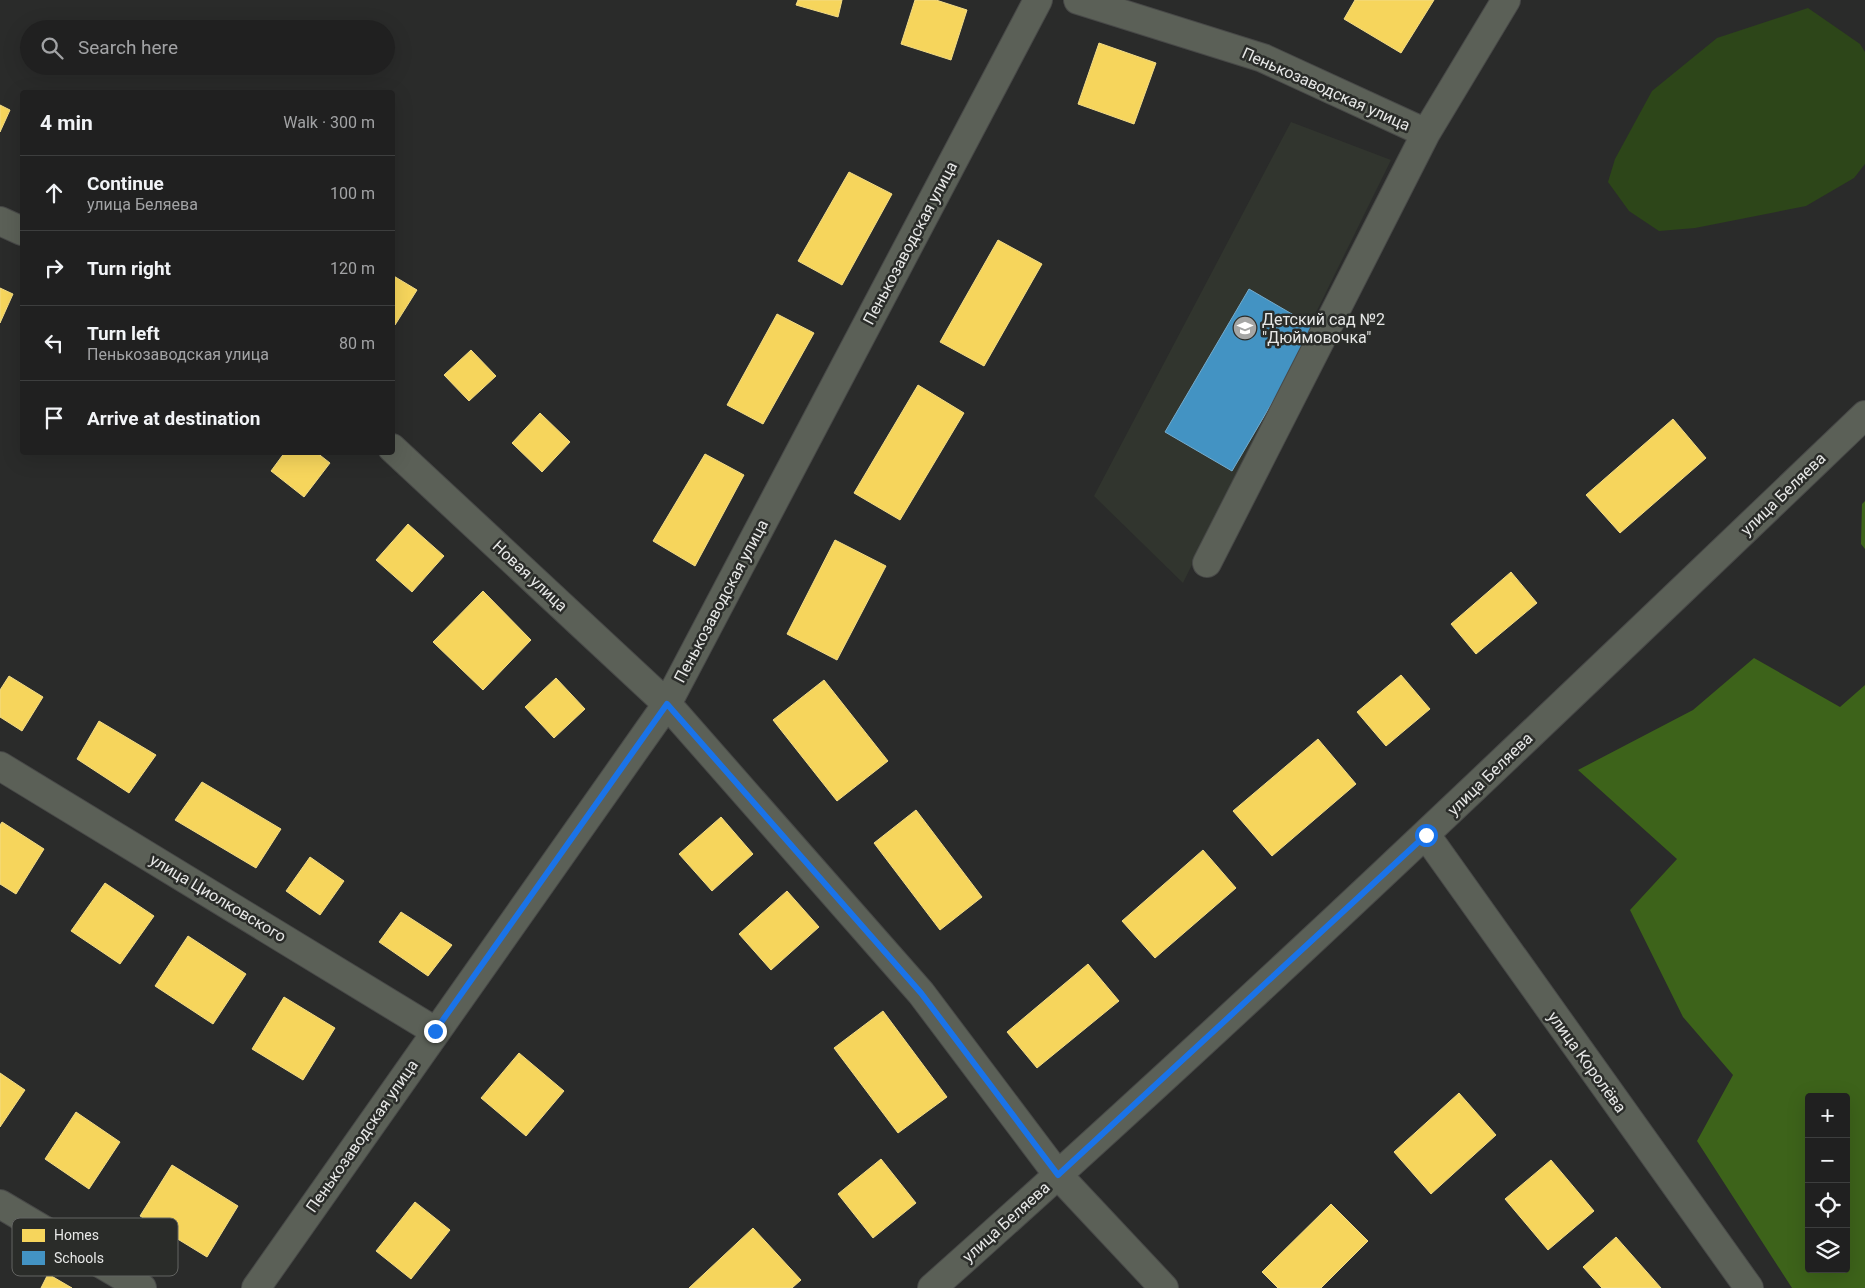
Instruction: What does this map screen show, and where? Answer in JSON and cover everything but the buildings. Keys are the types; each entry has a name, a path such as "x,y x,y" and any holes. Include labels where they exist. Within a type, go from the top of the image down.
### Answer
{"street":[{"name":"Пенькозаводская улица","path":"256,1288 435,1031 667,704 1038,0"},
{"name":"Пенькозаводская улица","path":"1078,0 1263,58 1426,133 1506,0"},
{"path":"1207,563 1426,133"},
{"path":"0,221 20,230"},
{"name":"улица Беляева","path":"932,1288 1058,1175 1426,835 1865,415"},
{"name":"Новая улица","path":"395,451 667,704 921,993 1058,1175 1164,1288"},
{"name":"улица Циолковского","path":"0,766 435,1031"},
{"name":"улица Королёва","path":"1426,835 1749,1288"},
{"path":"0,1204 24,1218"},
{"path":"122,1276 142,1288"}],"shaded area":[{"name":"Детский сад №2 \"Дюймовочка\"","path":"1291,122 1391,160 1183,583 1094,496"}],"green space":[{"path":"1808,8 1860,44 1865,52 1865,164 1854,178 1806,206 1695,228 1659,231 1629,211 1608,182 1615,159 1652,91 1717,38"},
{"path":"1865,501 1865,549 1861,544 1862,504"},
{"path":"1754,658 1840,707 1865,685 1865,1288 1792,1288 1697,1141 1733,1075 1683,1017 1630,910 1677,859 1578,770 1693,710"}],"place":[{"name":"Детский сад №2 \"Дюймовочка\"","path":"1245,328"}],"route":[{"path":"435,1031 667,704 921,993 1058,1175 1426,835"}]}
